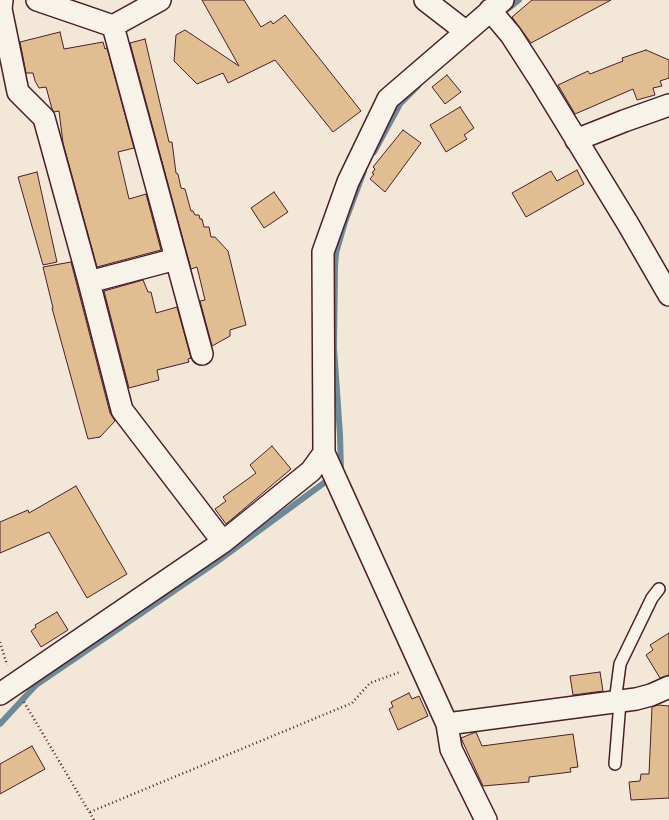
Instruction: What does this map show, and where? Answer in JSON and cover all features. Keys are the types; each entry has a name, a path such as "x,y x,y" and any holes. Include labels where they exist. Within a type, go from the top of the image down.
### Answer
{"street":[{"path":"2,0 1,9 18,92 44,118 90,282 122,410 223,542"},
{"path":"37,0 113,26 160,0"},
{"path":"425,0 465,31"},
{"path":"486,820 451,749 447,724 324,453 324,252 348,182 388,99 465,31 498,13 628,224 669,295"},
{"path":"113,26 202,354"},
{"path":"576,140 669,105"},
{"path":"90,282 176,259"},
{"path":"7,689 223,542 311,471 324,453"},
{"path":"447,724 618,702 651,696 669,687"}],"lane":[{"path":"615,764 620,664 652,598 659,589"}],"path":[{"path":"0,642 7,689 94,820"},
{"path":"90,812 352,704 370,683 419,665"}],"building":[{"path":"202,0 244,0 261,27 271,21 273,24 285,15 361,111 333,132 275,60 228,83 223,73 197,84 174,61 176,35 185,30 239,66"},
{"path":"532,0 611,0 531,43 512,17"},
{"path":"60,32 64,49 103,42 105,49 107,48 134,148 118,152 129,199 146,194 161,250 97,267 63,143 59,111 54,112 52,109 46,87 39,88 33,73 26,73 20,42"},
{"path":"145,39 169,142 172,142 176,173 178,174 181,188 185,189 191,211 193,211 195,215 199,215 200,219 202,219 204,227 209,227 211,237 215,237 228,251 246,325 230,330 230,336 212,346 200,301 205,300 197,267 191,269 130,43"},
{"path":"646,50 669,60 669,78 660,81 662,86 653,88 655,95 637,100 633,89 575,114 558,85 588,71 590,74 623,61 622,58"},
{"path":"447,75 461,92 445,104 432,87"},
{"path":"460,107 474,128 464,135 467,139 446,152 430,125"},
{"path":"403,130 421,143 385,192 370,179 374,174 372,173 375,169 373,167"},
{"path":"577,170 584,184 526,217 512,193 551,171 557,181"},
{"path":"37,172 57,262 43,265 18,177"},
{"path":"274,192 288,212 264,228 251,208"},
{"path":"71,262 110,413 115,421 100,437 88,439 52,308 43,267"},
{"path":"143,280 148,292 151,292 156,313 177,307 191,358 188,359 189,362 157,370 159,380 129,388 104,291"},
{"path":"272,446 291,469 226,524 215,509 226,501 223,497 256,473 250,465"},
{"path":"76,486 127,574 87,598 49,532 0,553 0,522 28,510 29,513"},
{"path":"57,612 68,630 41,647 31,631 36,627 35,625"},
{"path":"669,633 669,675 660,678 646,655 653,650 650,645"},
{"path":"600,672 603,691 573,695 570,676"},
{"path":"409,693 412,699 419,696 428,716 398,730 389,709 393,707 391,702"},
{"path":"658,705 669,706 669,798 631,800 629,782 640,781 641,774 649,774 652,707"},
{"path":"476,732 482,746 573,734 578,767 570,768 571,772 529,777 529,782 483,786 461,738"},
{"path":"32,746 45,769 0,794 0,764"}],"waterway":[{"path":"504,12 519,0"},
{"path":"374,152 400,104 418,86"},
{"path":"339,472 341,471 340,435 334,348 336,253 345,222 364,171"},
{"path":"0,724 36,685 215,563 332,477"}]}
